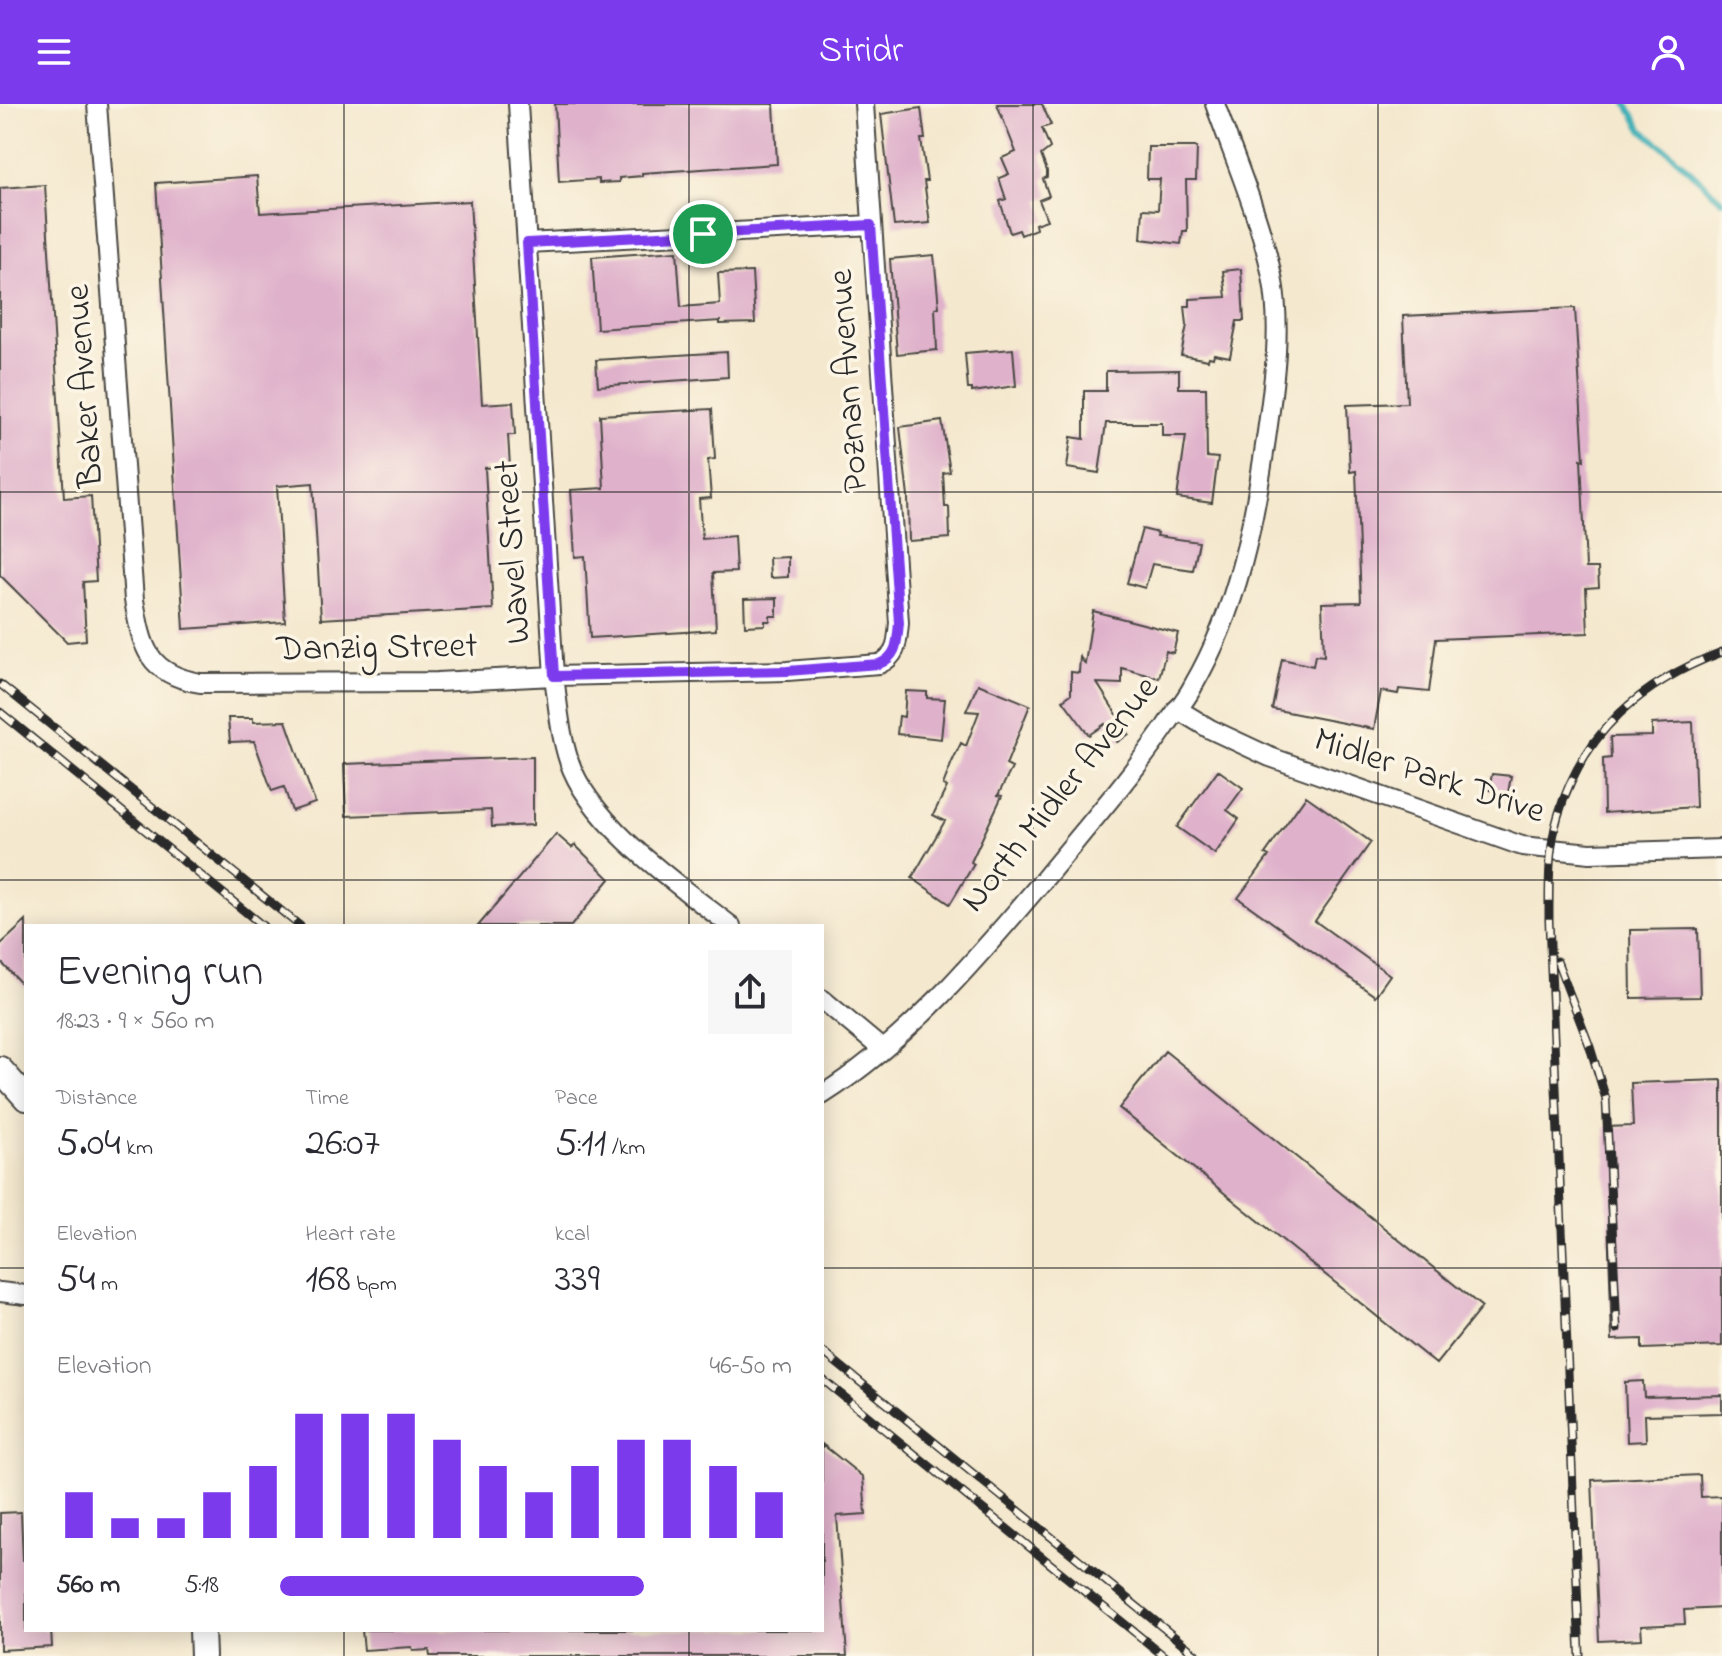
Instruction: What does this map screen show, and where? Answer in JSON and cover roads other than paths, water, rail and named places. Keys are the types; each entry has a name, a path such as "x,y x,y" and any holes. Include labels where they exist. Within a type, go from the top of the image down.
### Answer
{"main road":[{"path":"0,1069 24,1096"},
{"path":"202,1632 203,1656"}],"street":[{"name":"Baker Avenue","path":"97,104 134,600 141,641 151,660"},
{"name":"Wavel Street","path":"518,104 554,676 569,762 579,783 607,822 729,924"},
{"name":"Poznan Avenue","path":"864,104 899,623 894,652"},
{"name":"North Midler Avenue","path":"824,1094 855,1074 940,997 1134,772 1193,686 1231,602 1247,548 1263,463 1276,340 1272,276 1261,235 1215,104"},
{"path":"527,243 871,225"},
{"name":"Danzig Street","path":"151,660 164,673 180,680 200,683 437,682 787,671 879,664 888,660 894,652"},
{"name":"Midler Park Drive","path":"1177,709 1210,729 1270,757 1522,846 1590,853 1722,849"},
{"path":"824,1001 883,1050"},
{"path":"0,1292 24,1295"}],"waterway":[{"path":"1627,104 1642,130 1722,201"}],"railway":[{"path":"1580,1656 1549,921 1552,842 1569,786 1600,735 1619,714 1666,678 1722,652"},
{"path":"0,684 298,924"},
{"path":"0,712 261,924"},
{"path":"1557,961 1606,1099 1617,1329"},
{"path":"824,1353 1198,1656"},
{"path":"824,1381 1164,1656"}]}
